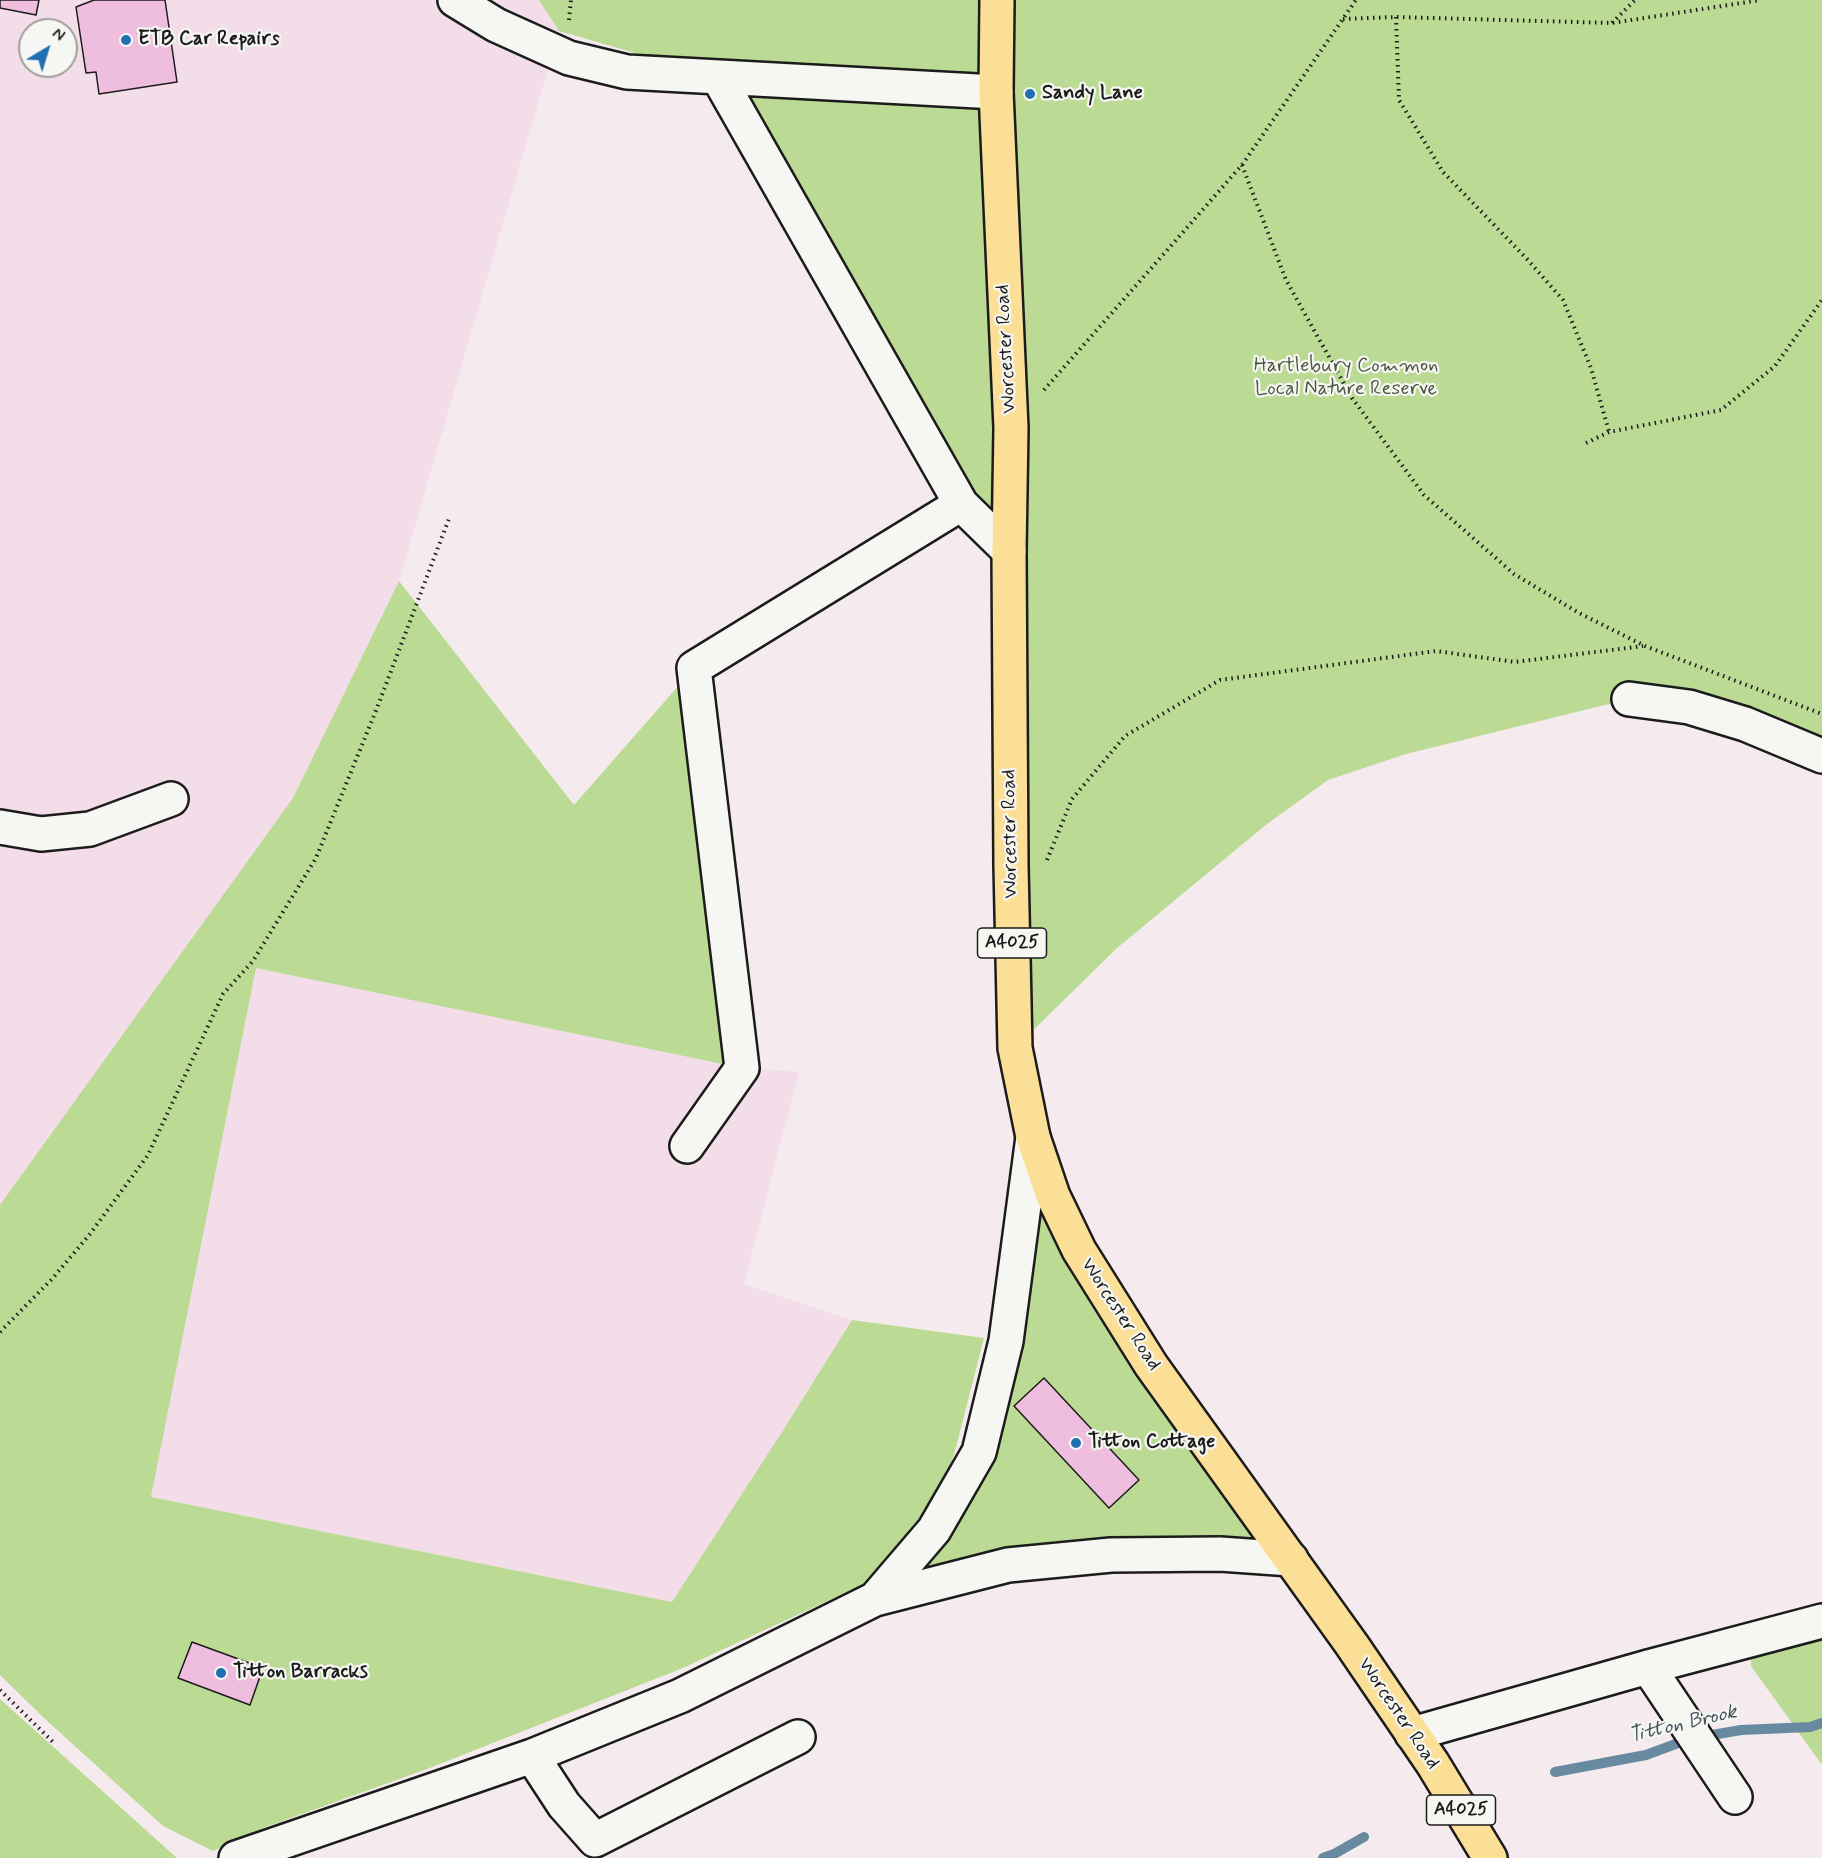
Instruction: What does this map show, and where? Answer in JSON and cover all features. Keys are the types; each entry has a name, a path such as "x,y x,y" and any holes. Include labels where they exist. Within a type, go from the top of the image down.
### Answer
{"main road":[{"name":"Worcester Road","path":"997,0 996,92 1011,428 1009,551 1011,867 1015,1048 1033,1137 1053,1196 1079,1250 1151,1365 1291,1559 1412,1734 1490,1857"}],"street":[{"path":"455,0 496,25 569,58 627,72 996,92"},
{"path":"718,77 961,504 1009,551"},
{"path":"687,1146 742,1068 694,668 961,504"},
{"path":"1629,699 1689,707 1745,724 1822,756"},
{"path":"0,827 41,834 90,829 171,799"},
{"path":"875,1599 934,1530 979,1452 1006,1341 1033,1137"},
{"path":"236,1858 532,1756 680,1695 875,1599 1008,1565 1111,1555 1220,1554 1291,1559"},
{"path":"1412,1734 1648,1667 1822,1621"},
{"path":"1648,1667 1735,1797"},
{"path":"532,1756 564,1805 595,1840 798,1737"}],"path":[{"path":"1011,428 1242,165 1356,0"},
{"path":"1612,23 1635,0"},
{"path":"1343,19 1396,17 1612,23 1761,0"},
{"path":"1396,17 1399,100 1443,172 1563,300 1592,368 1609,432"},
{"path":"1242,165 1286,280 1352,398 1425,495 1514,574 1579,613 1645,646 1822,714"},
{"path":"1586,443 1609,432 1721,410 1775,366 1822,300"},
{"path":"0,1332 52,1279 90,1234 148,1155 223,994 253,961 316,858 377,708 450,516"},
{"path":"1072,800 1125,736 1220,680 1436,651 1515,662 1645,646"},
{"path":"0,1690 54,1743"}],"shaded area":[{"path":"0,0 539,0 559,31 399,581 293,798 6,1213 0,1211"},
{"path":"256,968 742,1068 799,1072 744,1284 852,1320 672,1602 151,1497"}],"green space":[{"name":"Hartlebury Common Local Nature Reserve","path":"539,0 1822,0 1822,756 1629,699 1406,754 1328,780 1267,824 1117,948 1015,1048 1009,551 718,77 559,31"},
{"path":"399,581 574,805 694,668 742,1068 256,968 151,1497 672,1602 852,1320 984,1338 954,1455 930,1512 866,1583 683,1668 427,1769 263,1828 213,1851 163,1826 0,1675 0,1205 293,798"},
{"path":"1033,1137 1053,1196 1291,1559 1111,1555 875,1599 979,1452"},
{"path":"1822,1621 1822,1765 1751,1666 1751,1639"},
{"path":"0,1699 177,1858 0,1858"}],"building":[{"path":"0,0 39,0 36,15 0,8"},
{"name":"ETB Car Repairs","path":"94,0 165,0 177,82 99,94 96,72 86,73 76,7"},
{"name":"Titton Cottage","path":"1044,1378 1139,1480 1109,1508 1014,1406"},
{"name":"Titton Barracks","path":"192,1642 263,1668 250,1705 178,1678"}],"waterway":[{"name":"Titton Brook","path":"1555,1772 1646,1755 1689,1739 1741,1730 1810,1727 1822,1723"},
{"name":"Titton Brook","path":"1323,1858 1364,1837"}],"place":[{"name":"ETB Car Repairs","path":"126,40"},
{"name":"Sandy Lane","path":"1030,94"},
{"name":"Titton Cottage","path":"1076,1443"},
{"name":"Titton Barracks","path":"221,1673"}]}
